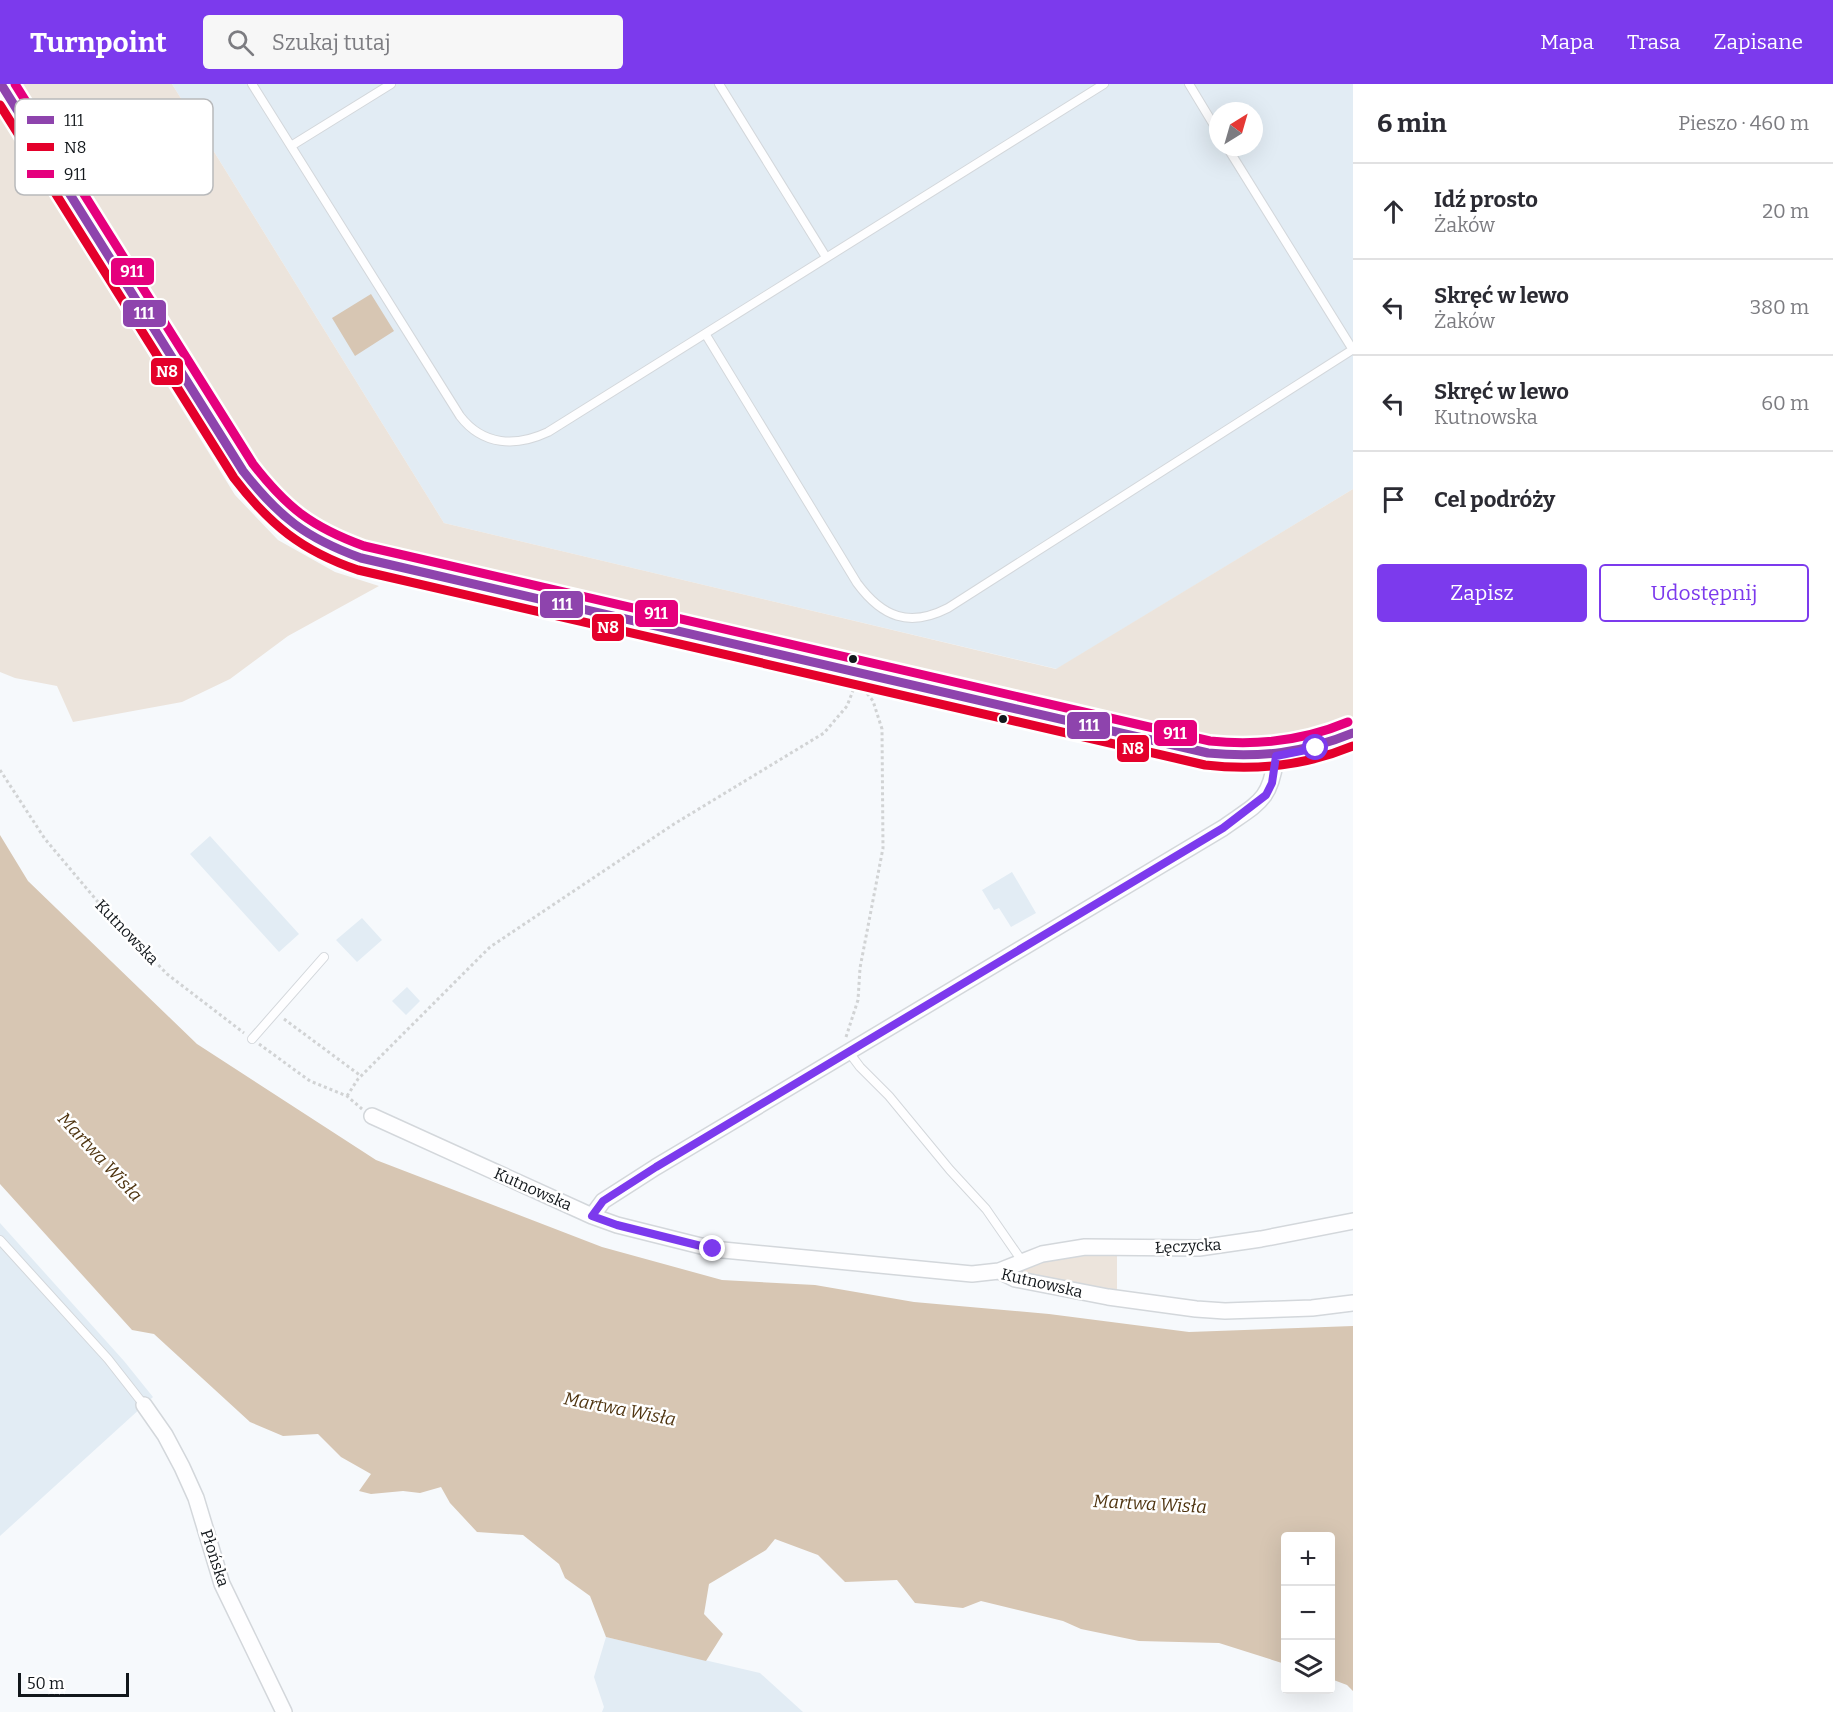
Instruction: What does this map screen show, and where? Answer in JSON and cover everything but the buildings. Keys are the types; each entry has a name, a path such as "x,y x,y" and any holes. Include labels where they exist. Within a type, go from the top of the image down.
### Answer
{"street":[{"path":"1,84 15,106"},
{"path":"70,195 243,471 264,499 289,523 336,549 362,558 858,677 1186,749 1243,757 1276,756 1316,748 1353,733"},
{"path":"592,1216 611,1194 1223,828 1266,795 1272,783 1276,756"},
{"name":"Kutnowska","path":"372,1116 592,1216 617,1225 713,1249 972,1274 999,1272 1015,1279 1108,1298 1196,1309 1225,1311 1353,1303"},
{"name":"Łęczycka","path":"999,1272 1042,1254 1085,1247 1199,1248 1261,1239 1353,1221"},
{"name":"Płońska","path":"144,1405 165,1435 182,1467 196,1498 222,1584 284,1712"}],"lane":[{"path":"252,84 460,416 466,424 483,435 511,443 539,436 706,335 1104,84"},
{"path":"291,146 391,84"},
{"path":"718,84 826,258"},
{"path":"1189,84 1209,117"},
{"path":"706,335 867,597 888,611 912,619 923,619 948,608 1353,350 1233,156"},
{"path":"252,1039 324,957"},
{"path":"848,1051 986,1209 1022,1261"},
{"path":"0,1240 108,1359 144,1405"}],"path":[{"path":"848,1051 847,1032 858,1000 860,968 883,848 882,729 873,701 858,677"},
{"path":"347,1096 361,1077 490,947 674,824 824,733 847,706 858,677"},
{"name":"Kutnowska","path":"0,770 45,839 98,902 167,974 310,1081 347,1096 372,1116"},
{"path":"275,1012 361,1077"}],"shaded area":[{"path":"11,84 172,84 181,99 20,99"},
{"path":"172,84 1353,84 1353,489 1057,669 444,523 213,150 213,99 181,99"},
{"path":"0,115 15,139 15,195 49,195 235,495 278,540 335,572 379,586 288,636 230,679 182,702 73,722 57,686 15,678 0,672"},
{"path":"213,150 444,523 1056,669 1353,489 1353,724 1295,744 1227,748 908,674 873,662 813,652 354,547 298,519 263,485 81,195 213,195"},
{"path":"210,836 299,934 279,952 190,854"},
{"path":"1012,872 1036,913 1011,927 999,908 994,910 982,890"},
{"path":"362,918 382,940 357,962 336,940"},
{"path":"407,987 420,1001 406,1015 392,1001"},
{"path":"0,1223 124,1361 153,1397 0,1536"},
{"path":"1117,1254 1117,1291 1019,1277 1016,1269 1054,1258"},
{"path":"606,1637 760,1673 803,1712 602,1712 604,1707 594,1677"}],"water":[{"path":"371,294 394,331 355,356 332,318"},
{"name":"Martwa Wisła","path":"0,835 28,881 197,1044 376,1160 602,1247 722,1280 815,1285 914,1302 1049,1314 1189,1332 1353,1326 1353,1691 1347,1685 1335,1680 1335,1532 1281,1532 1281,1663 1219,1643 1139,1641 1081,1629 1063,1621 981,1601 963,1608 915,1603 897,1580 845,1582 818,1555 775,1539 766,1550 709,1584 704,1614 723,1634 706,1661 606,1637 590,1596 565,1578 559,1564 523,1535 477,1532 450,1503 441,1487 420,1493 403,1491 371,1494 359,1491 371,1474 341,1457 318,1434 283,1436 250,1422 154,1334 132,1330 0,1184"}],"transit line":[{"name":"111","path":"1,84 15,106"},
{"name":"911","path":"15,84 24,99"},
{"name":"N8","path":"0,105 15,129"},
{"name":"N8","path":"56,195 234,478 247,495 288,535 338,563 358,570 1205,765 1224,767 1280,765 1317,758 1353,746"},
{"name":"111","path":"70,195 243,471 269,501 295,524 324,542 361,558 1208,753 1245,755 1282,752 1317,745 1353,733"},
{"name":"911","path":"85,195 253,464 289,504 315,523 346,539 364,546 1210,741 1246,743 1297,738 1348,722"}],"route":[{"path":"713,1249 617,1225 592,1216 611,1194 625,1188 656,1167 1223,828 1266,795 1272,783 1276,756 1316,748"}]}
